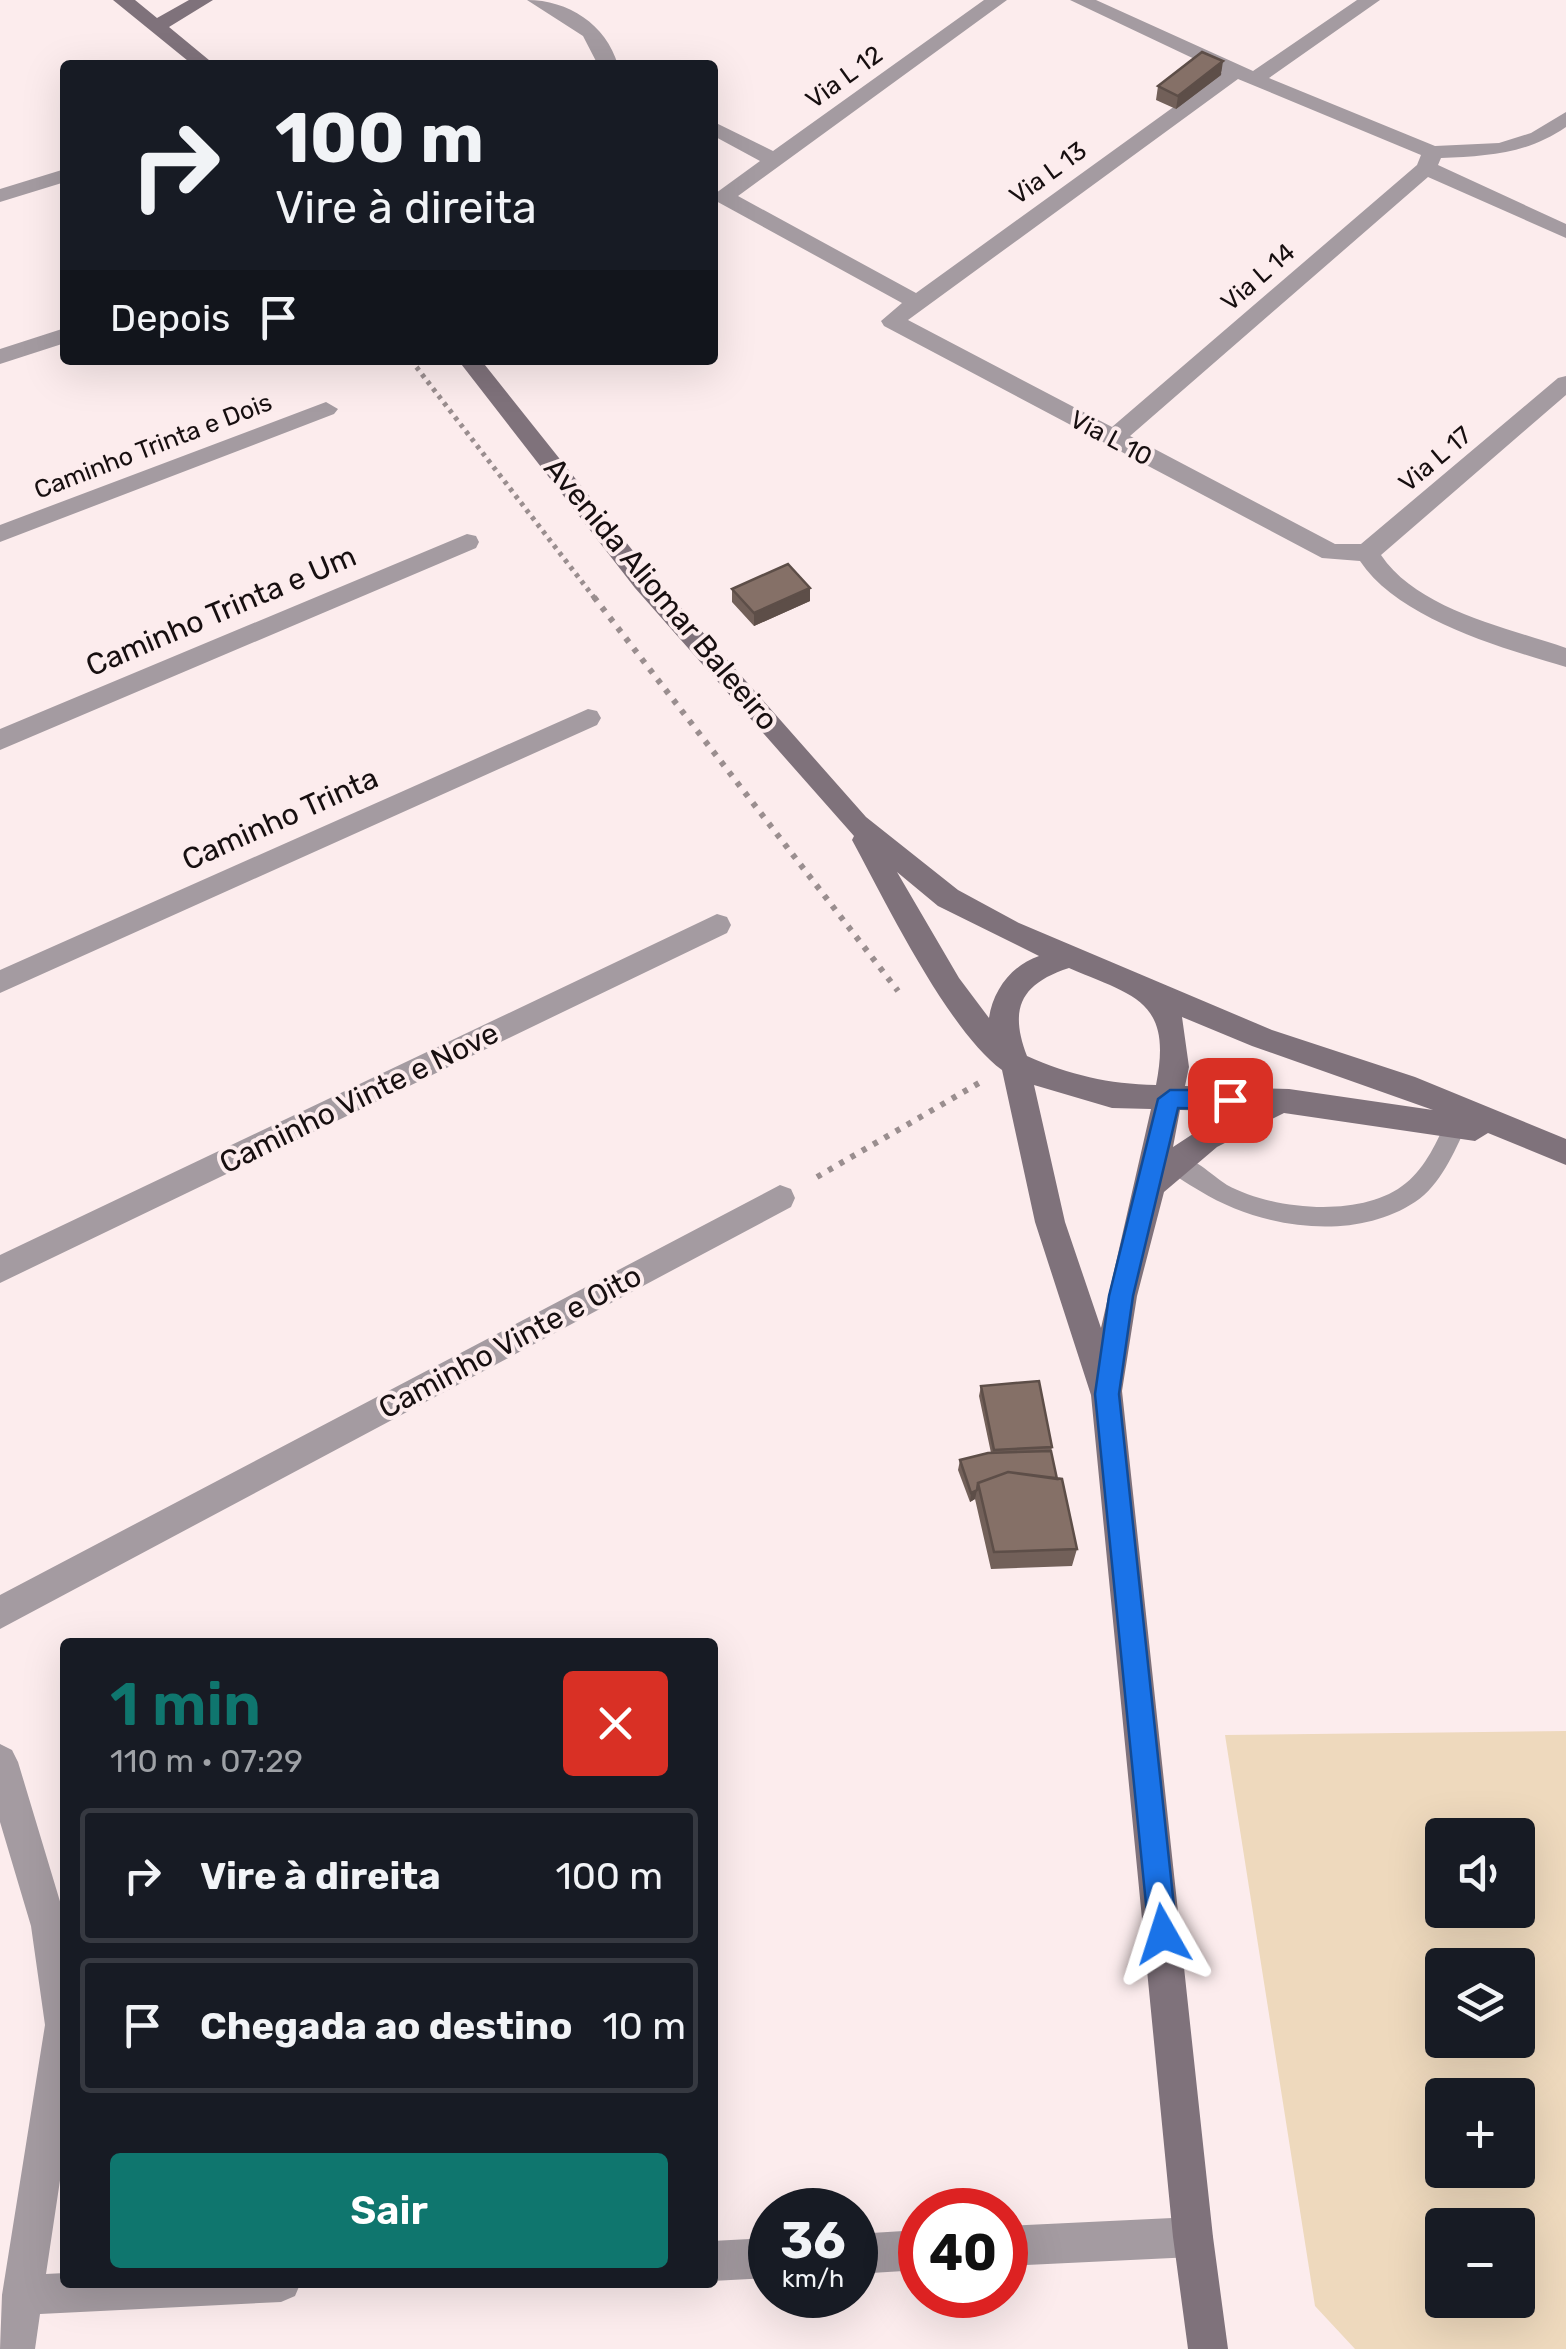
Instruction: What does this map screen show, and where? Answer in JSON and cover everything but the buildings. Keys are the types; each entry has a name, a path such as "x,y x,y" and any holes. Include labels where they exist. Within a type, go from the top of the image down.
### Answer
{"main road":[{"path":"123,0 199,60"},
{"path":"157,26 203,0"},
{"name":"Avenida Aliomar Baleeiro","path":"473,365 644,582 856,824 948,898 1009,931 1262,1038 1404,1086 1561,1150"},
{"name":"Avenida Aliomar Baleeiro","path":"856,824 949,986 997,1051 1015,1064 1061,1084 1112,1096 1289,1101 1456,1125 1561,1150"},
{"path":"1070,957 1036,968 1017,984 1005,1006 1002,1029 1015,1064 1050,1222 1107,1394 1193,2236 1208,2349"},
{"path":"1107,1394 1121,1296 1170,1099 1174,1039 1169,1019 1152,992"},
{"path":"1151,1185 1202,1138 1238,1118 1289,1101"}],"street":[{"path":"536,0 593,32 602,42 607,60"},
{"name":"Via L 12","path":"916,302 723,196 996,0"},
{"path":"1080,0 1429,160 1566,232"},
{"name":"Via L 13","path":"892,321 1246,74 1370,0"},
{"path":"1429,160 1501,149 1538,138 1566,118"},
{"path":"718,130 776,160"},
{"name":"Via L 14","path":"1112,439 1429,160"},
{"path":"0,196 60,175"},
{"name":"Via L 10","path":"892,321 1331,552 1367,553"},
{"path":"0,357 60,337"},
{"name":"Via L 17","path":"1367,553 1566,383"},
{"name":"Caminho Trinta e Dois","path":"0,534 326,409"},
{"name":"Caminho Trinta e Um","path":"0,740 467,542"},
{"path":"1367,553 1373,568 1410,594 1566,658"},
{"name":"Caminho Trinta","path":"0,982 588,718"},
{"name":"Caminho Vinte e Nove","path":"0,1270 717,925"},
{"name":"Caminho Vinte e Oito","path":"0,1613 780,1198"},
{"path":"3,1783 50,1926 60,1997"},
{"path":"15,2349 60,2051"},
{"path":"1028,2245 1193,2236"},
{"path":"718,2261 748,2259"},
{"path":"22,2295 162,2288"}],"lane":[{"path":"1175,1162 1215,1192 1258,1209 1327,1219 1394,1204 1414,1190 1430,1173 1456,1125"}],"path":[{"path":"415,365 899,992"},
{"path":"780,1198 1015,1064"}],"shaded area":[{"path":"1566,1731 1566,2349 1355,2349 1315,2306 1225,1735"}],"route":[{"path":"1163,1934 1107,1394 1121,1296 1170,1099 1230,1100"}]}
